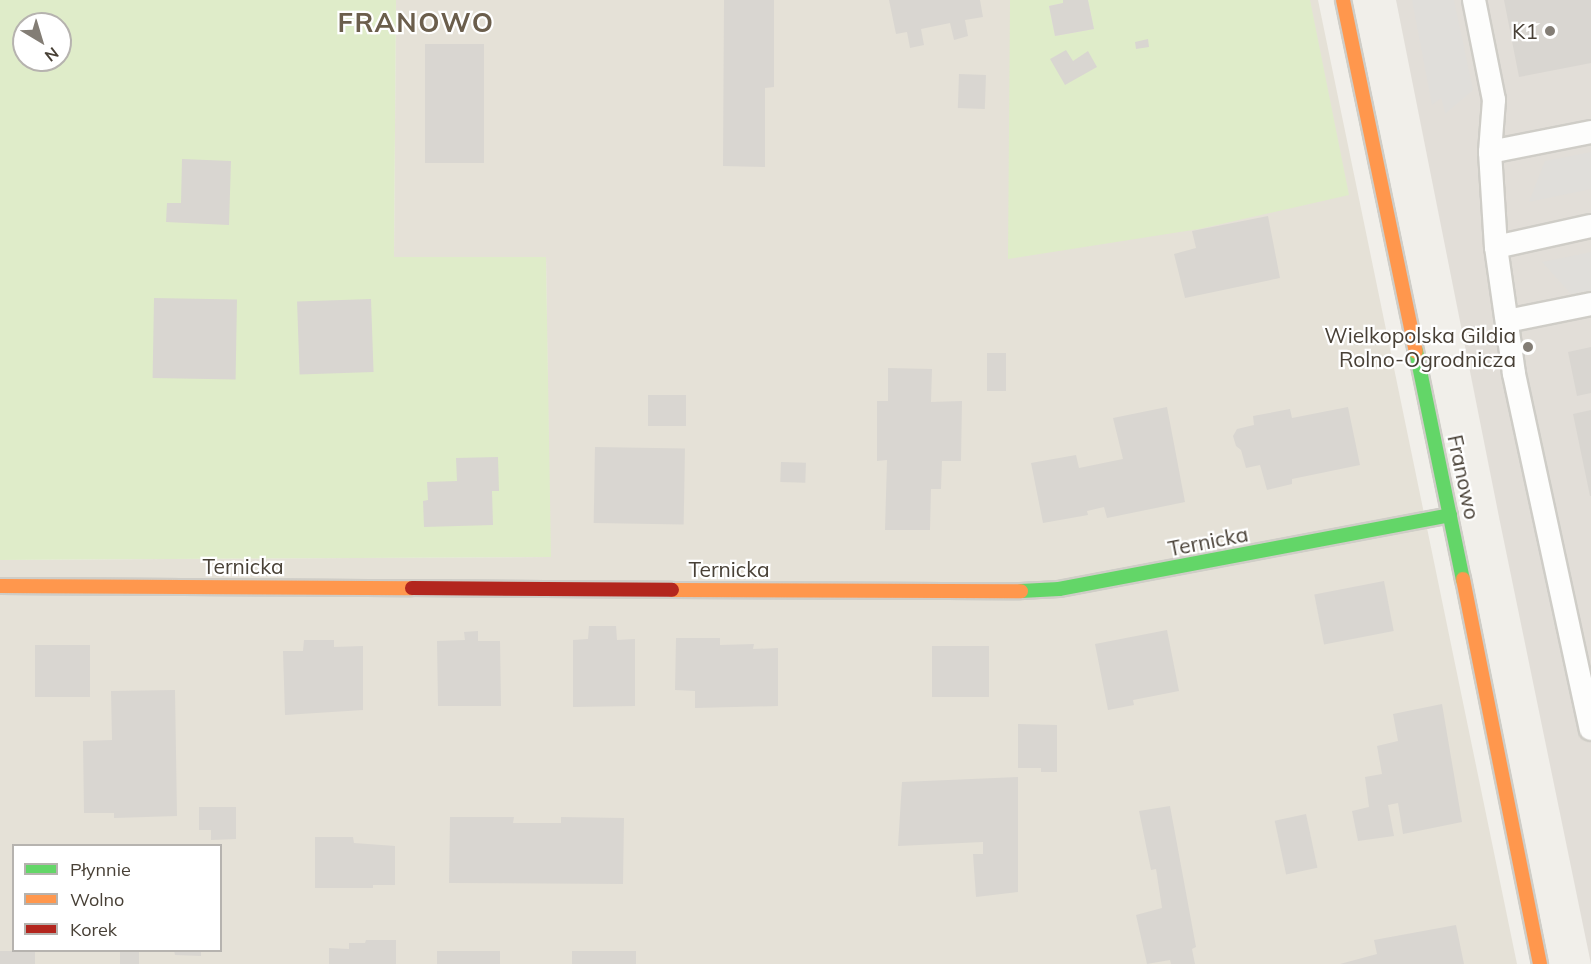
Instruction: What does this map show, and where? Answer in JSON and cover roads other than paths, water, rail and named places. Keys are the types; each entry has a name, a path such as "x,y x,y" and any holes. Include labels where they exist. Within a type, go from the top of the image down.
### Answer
{"street":[{"name":"Franowo","path":"1343,0 1450,515 1539,964"},
{"name":"Ternicka","path":"0,586 1002,592 1059,590 1450,515"}],"lane":[{"path":"1474,0 1494,100 1490,152 1496,248 1514,374 1591,729"},
{"path":"1490,152 1591,132"},
{"path":"1496,248 1591,226"},
{"path":"1507,321 1591,304"}],"place":[{"name":"K1","path":"1550,31"},
{"name":"Wielkopolska Gildia Rolno-Ogrodnicza","path":"1528,347"}],"district":[{"name":"FRANOWO","path":"416,23"}]}
